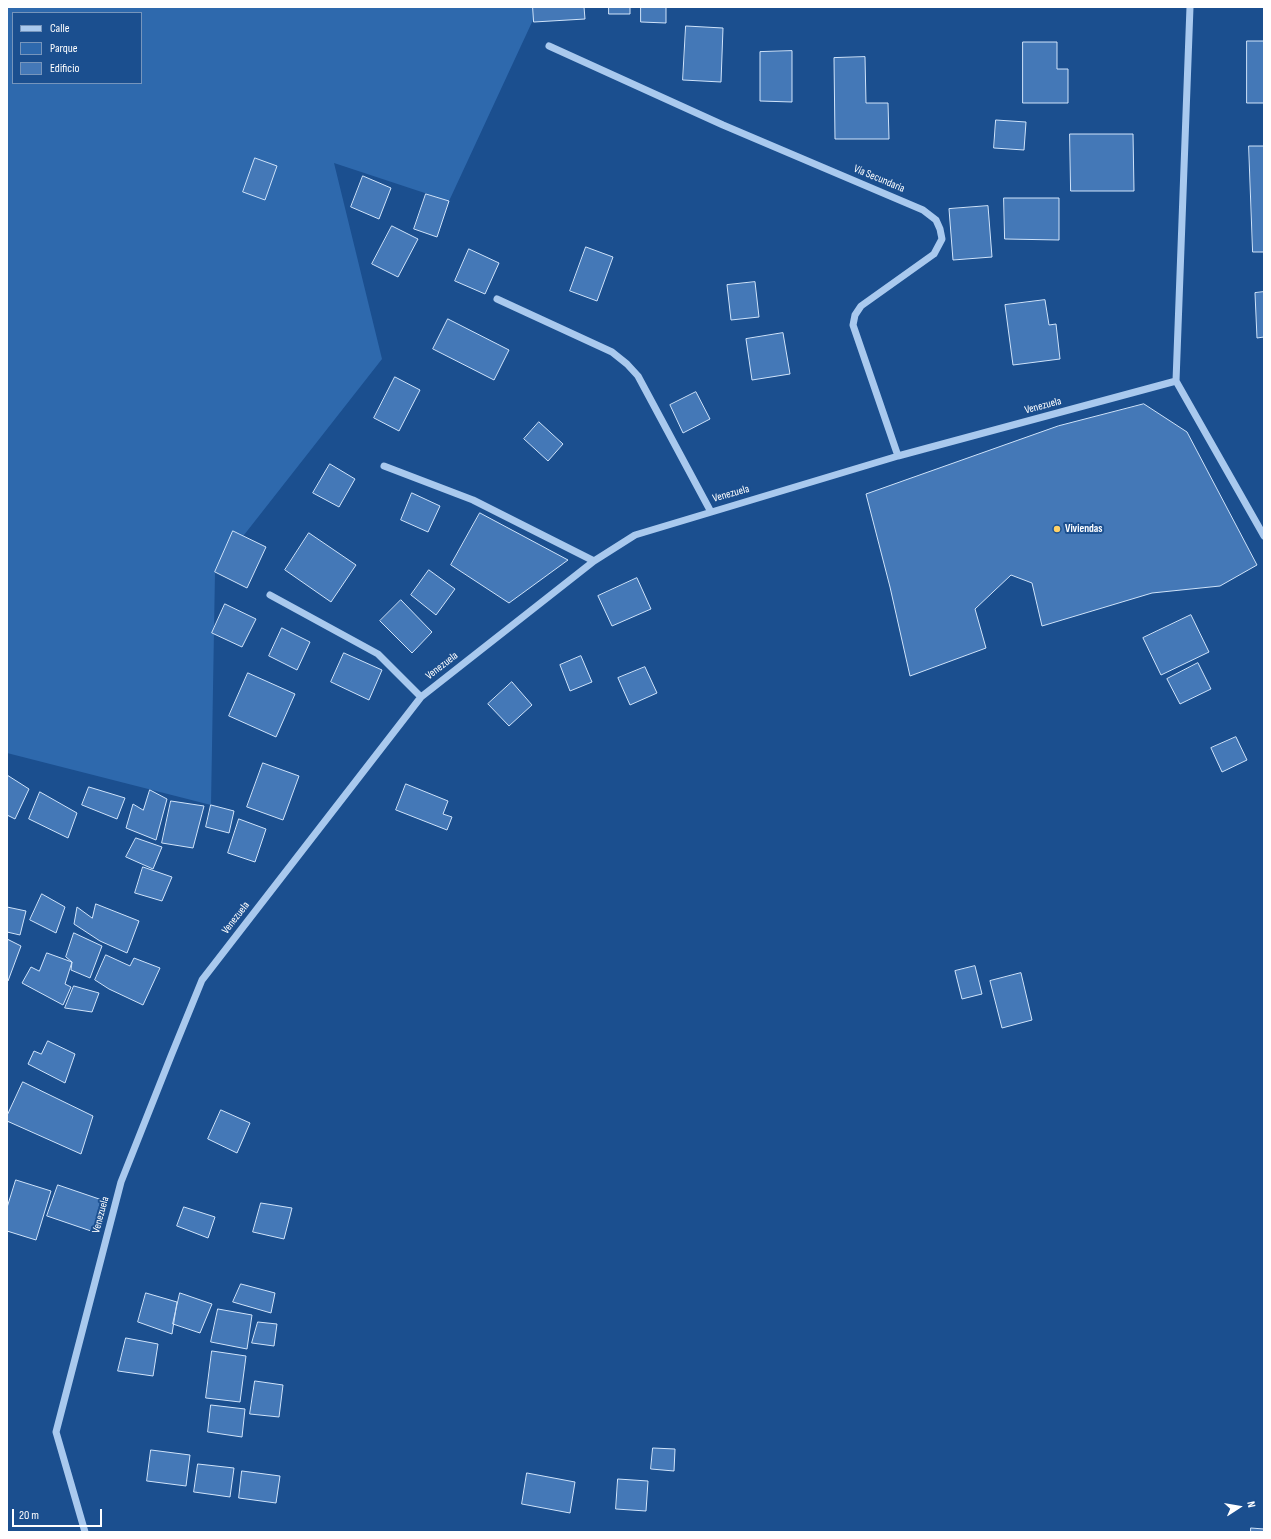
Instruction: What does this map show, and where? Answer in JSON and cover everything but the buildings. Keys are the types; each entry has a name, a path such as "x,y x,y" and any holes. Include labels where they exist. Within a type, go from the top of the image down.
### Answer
{"street":[{"path":"1190,7 1176,381 1264,536"},
{"name":"Vía Secundaria","path":"549,46 723,125 923,210 936,220 942,239 934,254 861,306 855,315 853,325 898,456"},
{"path":"497,299 612,352 627,364 638,376 711,512"},
{"name":"Venezuela","path":"85,1532 56,1432 121,1182 171,1056 202,980 421,697 594,561 635,535 898,456 1176,381"},
{"path":"384,466 473,500 594,561"},
{"path":"270,595 378,654 421,697"}],"green space":[{"path":"7,7 539,7 449,201 334,163 382,359 215,572 211,805 7,753"}],"place":[{"name":"Viviendas","path":"1057,529"}]}
